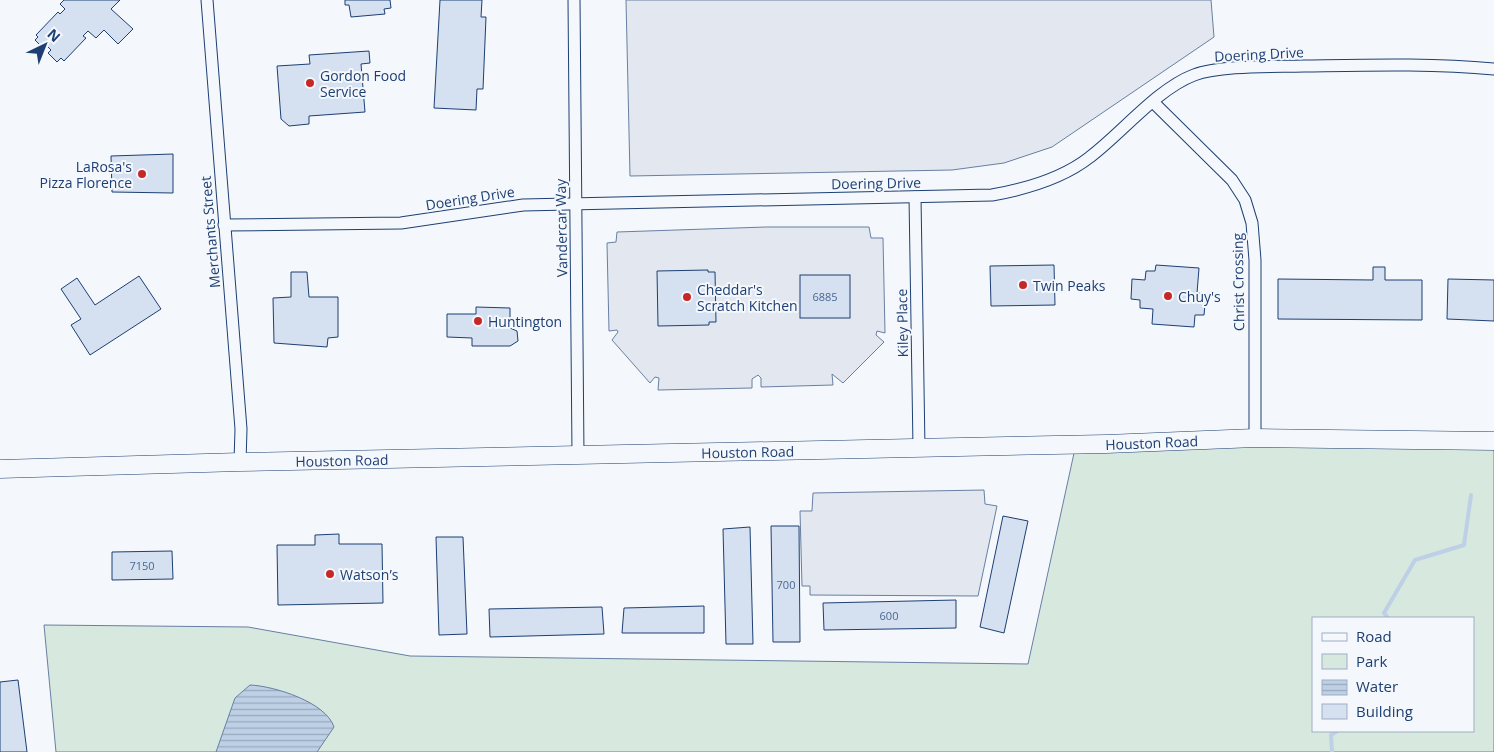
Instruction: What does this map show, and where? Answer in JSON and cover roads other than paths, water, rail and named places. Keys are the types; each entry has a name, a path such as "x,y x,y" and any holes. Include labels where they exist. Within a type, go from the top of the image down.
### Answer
{"main road":[{"name":"Houston Road","path":"0,469 240,462 919,448 1255,438 1494,441"}],"street":[{"name":"Merchants Street","path":"207,0 241,429 240,462"},
{"name":"Vandercar Way","path":"574,0 578,455"},
{"name":"Doering Drive","path":"224,225 401,223 501,207 992,195 1020,190 1046,180 1090,157 1153,102 1194,75 1260,67 1494,68"},
{"name":"Christ Crossing","path":"1153,102 1232,180 1244,200 1252,224 1255,260 1255,438"},
{"name":"Kiley Place","path":"915,197 919,448"}],"water":[{"path":"250,685 272,688 298,697 321,710 329,718 334,727 317,752 216,752 235,698"}],"waterway":[{"path":"1387,617 1384,613 1415,560 1464,545 1471,495"},
{"path":"1332,752 1331,735 1336,732"}],"place":[{"name":"Gordon Food Service","path":"310,83"},
{"name":"LaRosa's Pizza Florence","path":"142,174"},
{"name":"Twin Peaks","path":"1023,285"},
{"name":"Chuy's","path":"1168,296"},
{"name":"Cheddar's Scratch Kitchen","path":"687,297"},
{"name":"Huntington","path":"478,321"},
{"name":"Watson’s","path":"330,574"}]}
